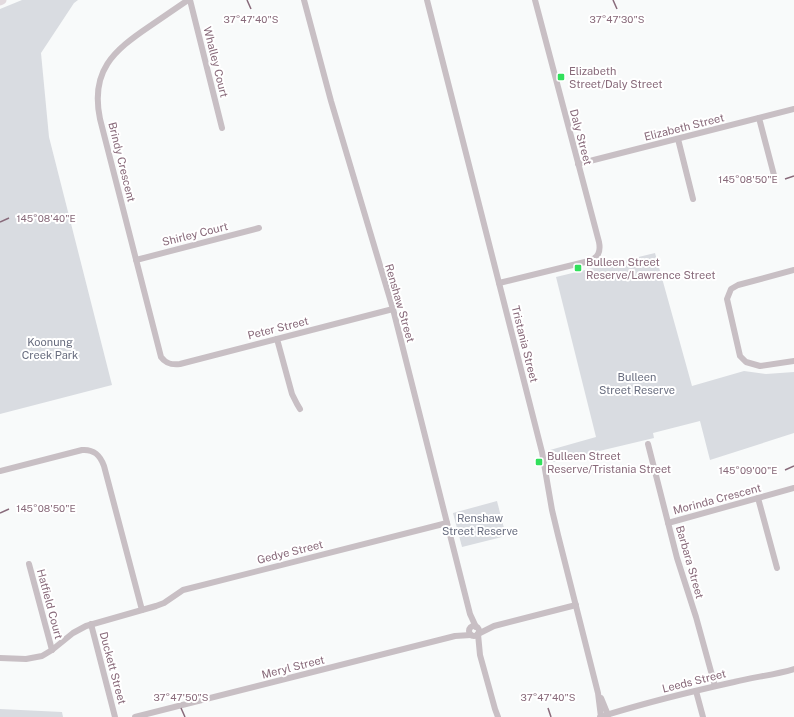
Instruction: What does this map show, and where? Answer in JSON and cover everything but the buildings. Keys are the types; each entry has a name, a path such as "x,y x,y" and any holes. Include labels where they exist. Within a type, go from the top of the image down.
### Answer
{"street":[{"name":"Whalley Court","path":"189,0 222,128"},
{"name":"Brindy Crescent","path":"169,364 163,360 160,353 100,119 98,98 99,84 109,61 126,43 189,0"},
{"name":"Renshaw Street","path":"304,0 329,94 392,309 473,627"},
{"name":"Tristania Street","path":"427,0 544,460 554,519 598,693 600,717"},
{"name":"Daly Street","path":"499,283 589,261 596,258 600,250 535,0"},
{"name":"Elizabeth Street","path":"578,164 794,109"},
{"path":"759,118 775,179"},
{"path":"678,139 693,199"},
{"name":"Shirley Court","path":"136,260 259,228"},
{"path":"794,270 738,285 731,290 727,299 740,356 746,362 760,366 794,361"},
{"name":"Peter Street","path":"169,364 180,364 392,309"},
{"path":"277,339 292,394 300,409"},
{"name":"Barbara Street","path":"648,444 668,523 696,617 714,686"},
{"path":"0,471 82,450 90,450 97,454 102,460 104,466 142,610"},
{"name":"Morinda Crescent","path":"668,523 794,488"},
{"path":"758,498 777,568"},
{"name":"Gedye Street","path":"0,658 19,659 42,656 79,629 91,624 160,605 179,592 188,588 447,523"},
{"name":"Hatfield Court","path":"29,564 52,650"},
{"path":"473,627 494,626 576,606"},
{"name":"Duckett Street","path":"91,624 115,717"},
{"path":"473,627 469,633 475,635 494,626"},
{"path":"473,627 479,630 475,635"},
{"name":"Meryl Street","path":"455,636 473,627"},
{"path":"475,635 498,717"},
{"name":"Meryl Street","path":"135,717 455,636 475,635"},
{"name":"Leeds Street","path":"600,717 714,686 750,678 778,674 794,669"},
{"path":"696,691 703,717"},
{"name":"Tristania Street","path":"598,693 608,715"},
{"path":"494,717 495,709"}],"green space":[{"name":"Koonung Creek Park","path":"22,0 78,0 74,3 41,53 49,137 112,385 0,414 0,9"},
{"name":"Bulleen Street Reserve","path":"655,253 692,386 744,371 766,374 794,372 794,433 710,460 700,421 653,433 654,438 553,462 550,450 596,437 556,277"},
{"name":"Renshaw Street Reserve","path":"497,501 506,536 462,547 453,513"},
{"path":"0,709 62,712 63,717 0,717"}],"place":[{"name":"Elizabeth Street/Daly Street","path":"561,77"},
{"name":"Bulleen Street Reserve/Lawrence Street","path":"578,268"},
{"name":"Bulleen Street Reserve/Tristania Street","path":"539,462"}]}
